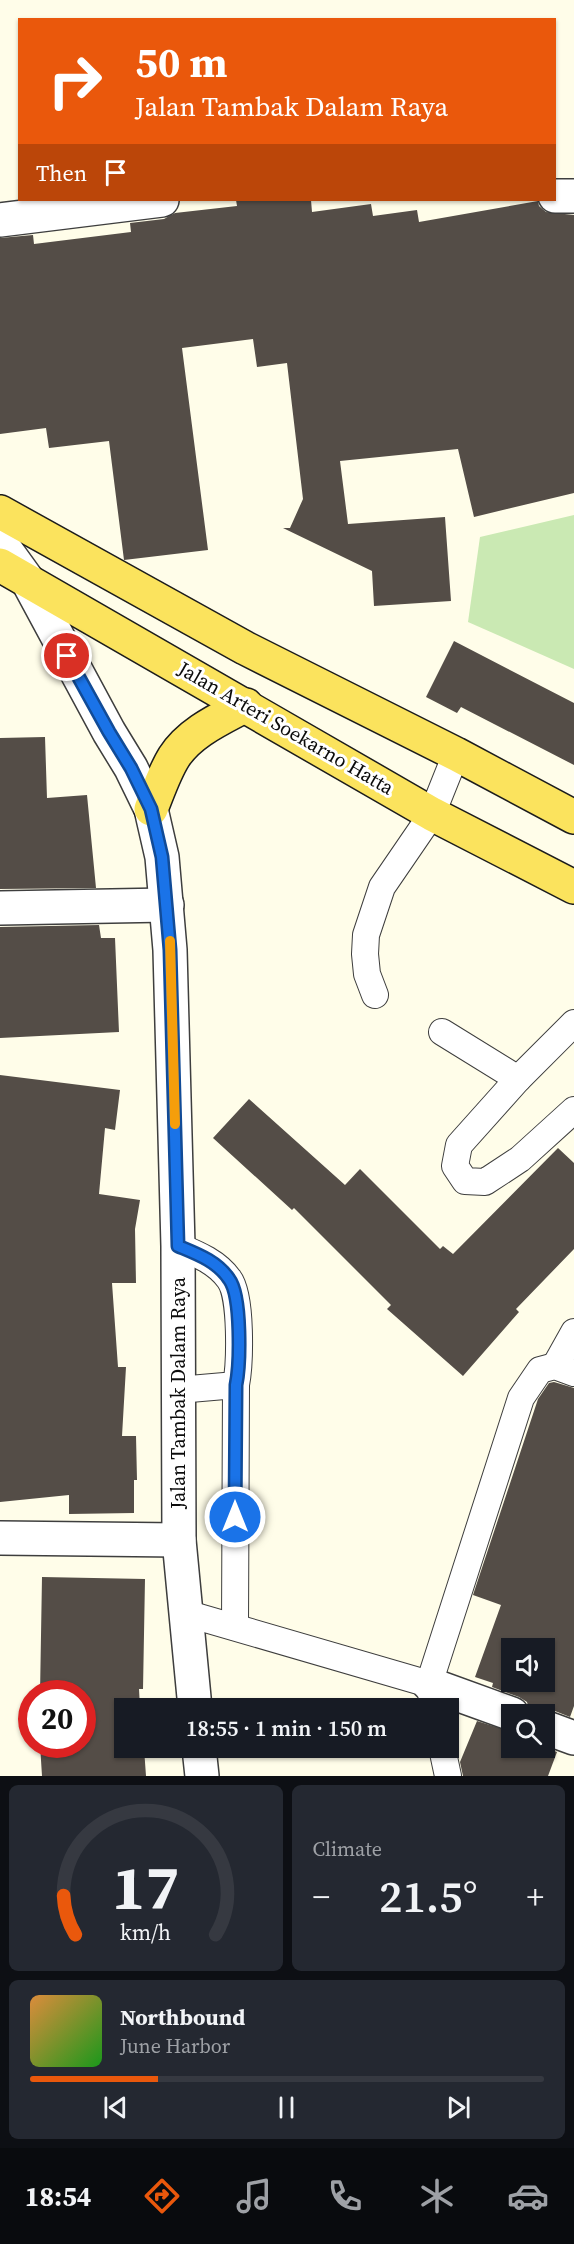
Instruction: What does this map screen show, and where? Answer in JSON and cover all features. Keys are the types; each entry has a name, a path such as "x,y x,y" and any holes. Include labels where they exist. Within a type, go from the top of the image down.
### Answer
{"main road":[{"path":"0,512 245,648 456,754 574,817"},
{"name":"Jalan Arteri Soekarno Hatta","path":"13,572 432,814 574,887"},
{"path":"151,809 166,771 174,756 183,746 207,726 246,705"}],"street":[{"path":"556,196 574,196"},
{"path":"0,220 154,201"},
{"name":"Jalan Tambak Dalam Raya","path":"0,542 13,572 131,768 151,809 162,857 170,950 178,1246 179,1540 194,1698"},
{"path":"0,908 167,905"},
{"path":"0,1538 179,1540"},
{"path":"432,1696 501,1712"},
{"path":"555,1731 574,1738"},
{"path":"200,1758 202,1776"}],"lane":[{"path":"375,995 367,974 366,935 381,888 432,814 456,754"},
{"path":"574,1023 518,1079 459,1145 455,1166 465,1181 485,1182 520,1159 574,1110"},
{"path":"442,1032 518,1079"},
{"path":"178,1246 206,1257 230,1280 237,1309 239,1369 236,1385 235,1627"},
{"path":"185,1613 235,1627 432,1696 521,1398 540,1370 564,1369 574,1332"},
{"path":"178,1390 236,1385"},
{"path":"444,1758 448,1776"}],"green space":[{"path":"574,515 574,669 468,622 480,537"}],"building":[{"path":"236,201 311,201 312,212 371,204 373,216 417,210 419,222 538,201 539,206 546,212 574,215 574,493 474,517 458,449 340,461 348,524 445,517 451,601 374,606 372,571 283,528 290,528 303,499 287,363 257,367 253,339 182,348 208,550 124,560 109,441 49,448 46,428 0,434 0,238 33,235 34,244 131,232 130,223 164,219 175,213 237,206"},
{"path":"454,641 574,703 574,765 461,707 457,713 426,697"},
{"path":"45,737 47,798 87,795 96,888 0,889 0,738"},
{"path":"99,925 101,938 115,938 119,1032 0,1038 0,927"},
{"path":"0,1075 120,1090 115,1130 105,1128 99,1194 140,1200 135,1229 136,1283 112,1283 118,1367 126,1367 122,1436 136,1436 137,1480 134,1480 134,1513 69,1514 69,1495 0,1502"},
{"path":"249,1099 345,1185 360,1169 440,1249 443,1246 453,1254 558,1148 574,1163 574,1249 516,1309 519,1312 463,1376 387,1309 391,1305 294,1208 292,1210 213,1138"},
{"path":"554,1382 574,1388 574,1706 570,1717 555,1711 555,1704 528,1704 519,1697 506,1692 555,1692 555,1638 501,1638 501,1690 492,1687 493,1683 475,1677 501,1605 473,1595 538,1399 549,1383"},
{"path":"42,1577 145,1579 143,1689 139,1689 139,1698 114,1698 114,1758 145,1758 146,1776 42,1776 41,1758 96,1758 96,1680 40,1680"},
{"path":"477,1721 501,1729 501,1758 555,1758 548,1776 463,1776 460,1762"}],"slow traffic":[{"path":"170,941 175,1124"}],"route":[{"path":"67,656 131,768 151,809 162,857 170,950 178,1246 206,1257 230,1280 237,1309 239,1369 236,1385 235,1517"}]}
